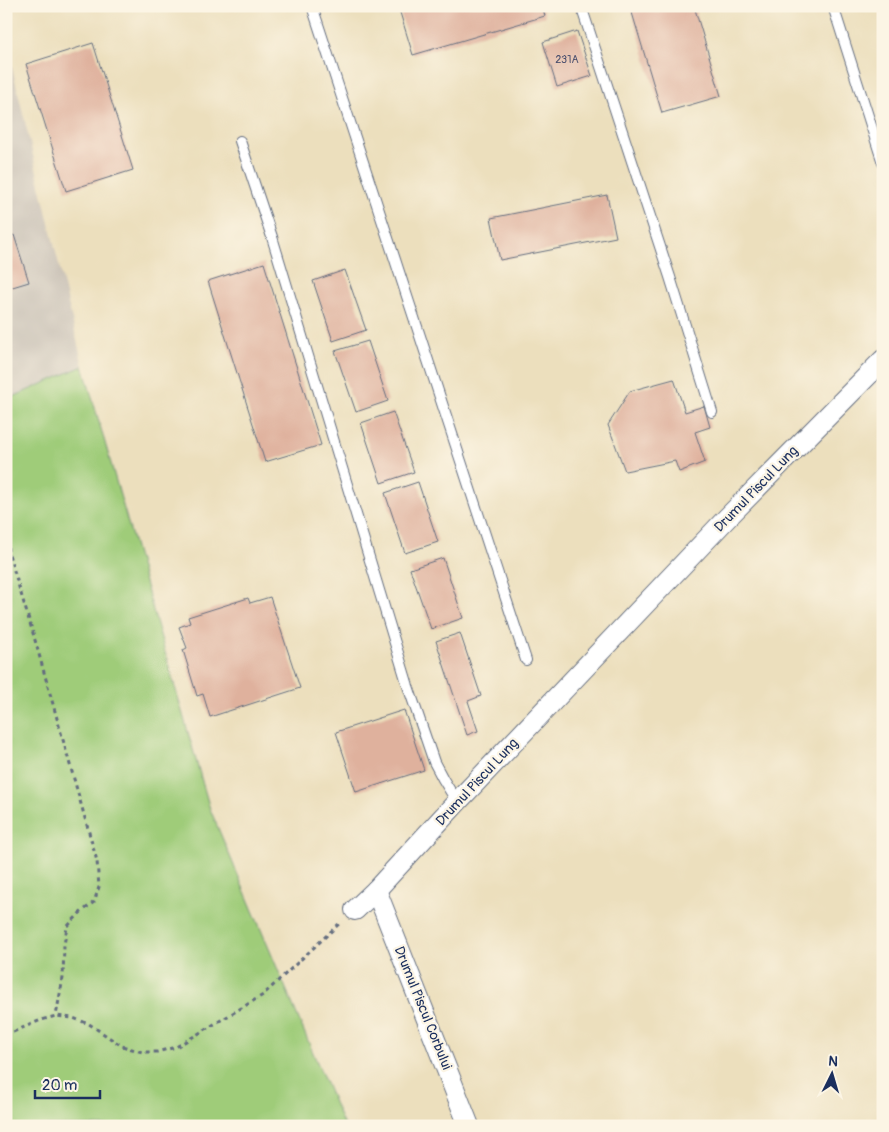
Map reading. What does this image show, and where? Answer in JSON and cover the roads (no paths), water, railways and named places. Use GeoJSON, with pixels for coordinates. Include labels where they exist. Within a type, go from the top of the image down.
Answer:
{"type":"FeatureCollection","features":[{"type":"Feature","properties":{"kind":"street","name":"Drumul Piscul Lung"},"geometry":{"type":"LineString","coordinates":[[355,910],[720,525],[883,360]]}},
{"type":"Feature","properties":{"kind":"street","name":"Drumul Piscul Corbului"},"geometry":{"type":"LineString","coordinates":[[376,890],[469,1126]]}},
{"type":"Feature","properties":{"kind":"lane"},"geometry":{"type":"LineString","coordinates":[[312,6],[526,660]]}},
{"type":"Feature","properties":{"kind":"lane"},"geometry":{"type":"LineString","coordinates":[[581,6],[712,412]]}},
{"type":"Feature","properties":{"kind":"lane"},"geometry":{"type":"LineString","coordinates":[[833,6],[883,164]]}},
{"type":"Feature","properties":{"kind":"lane"},"geometry":{"type":"LineString","coordinates":[[240,141],[408,686],[434,762],[457,802]]}}]}
